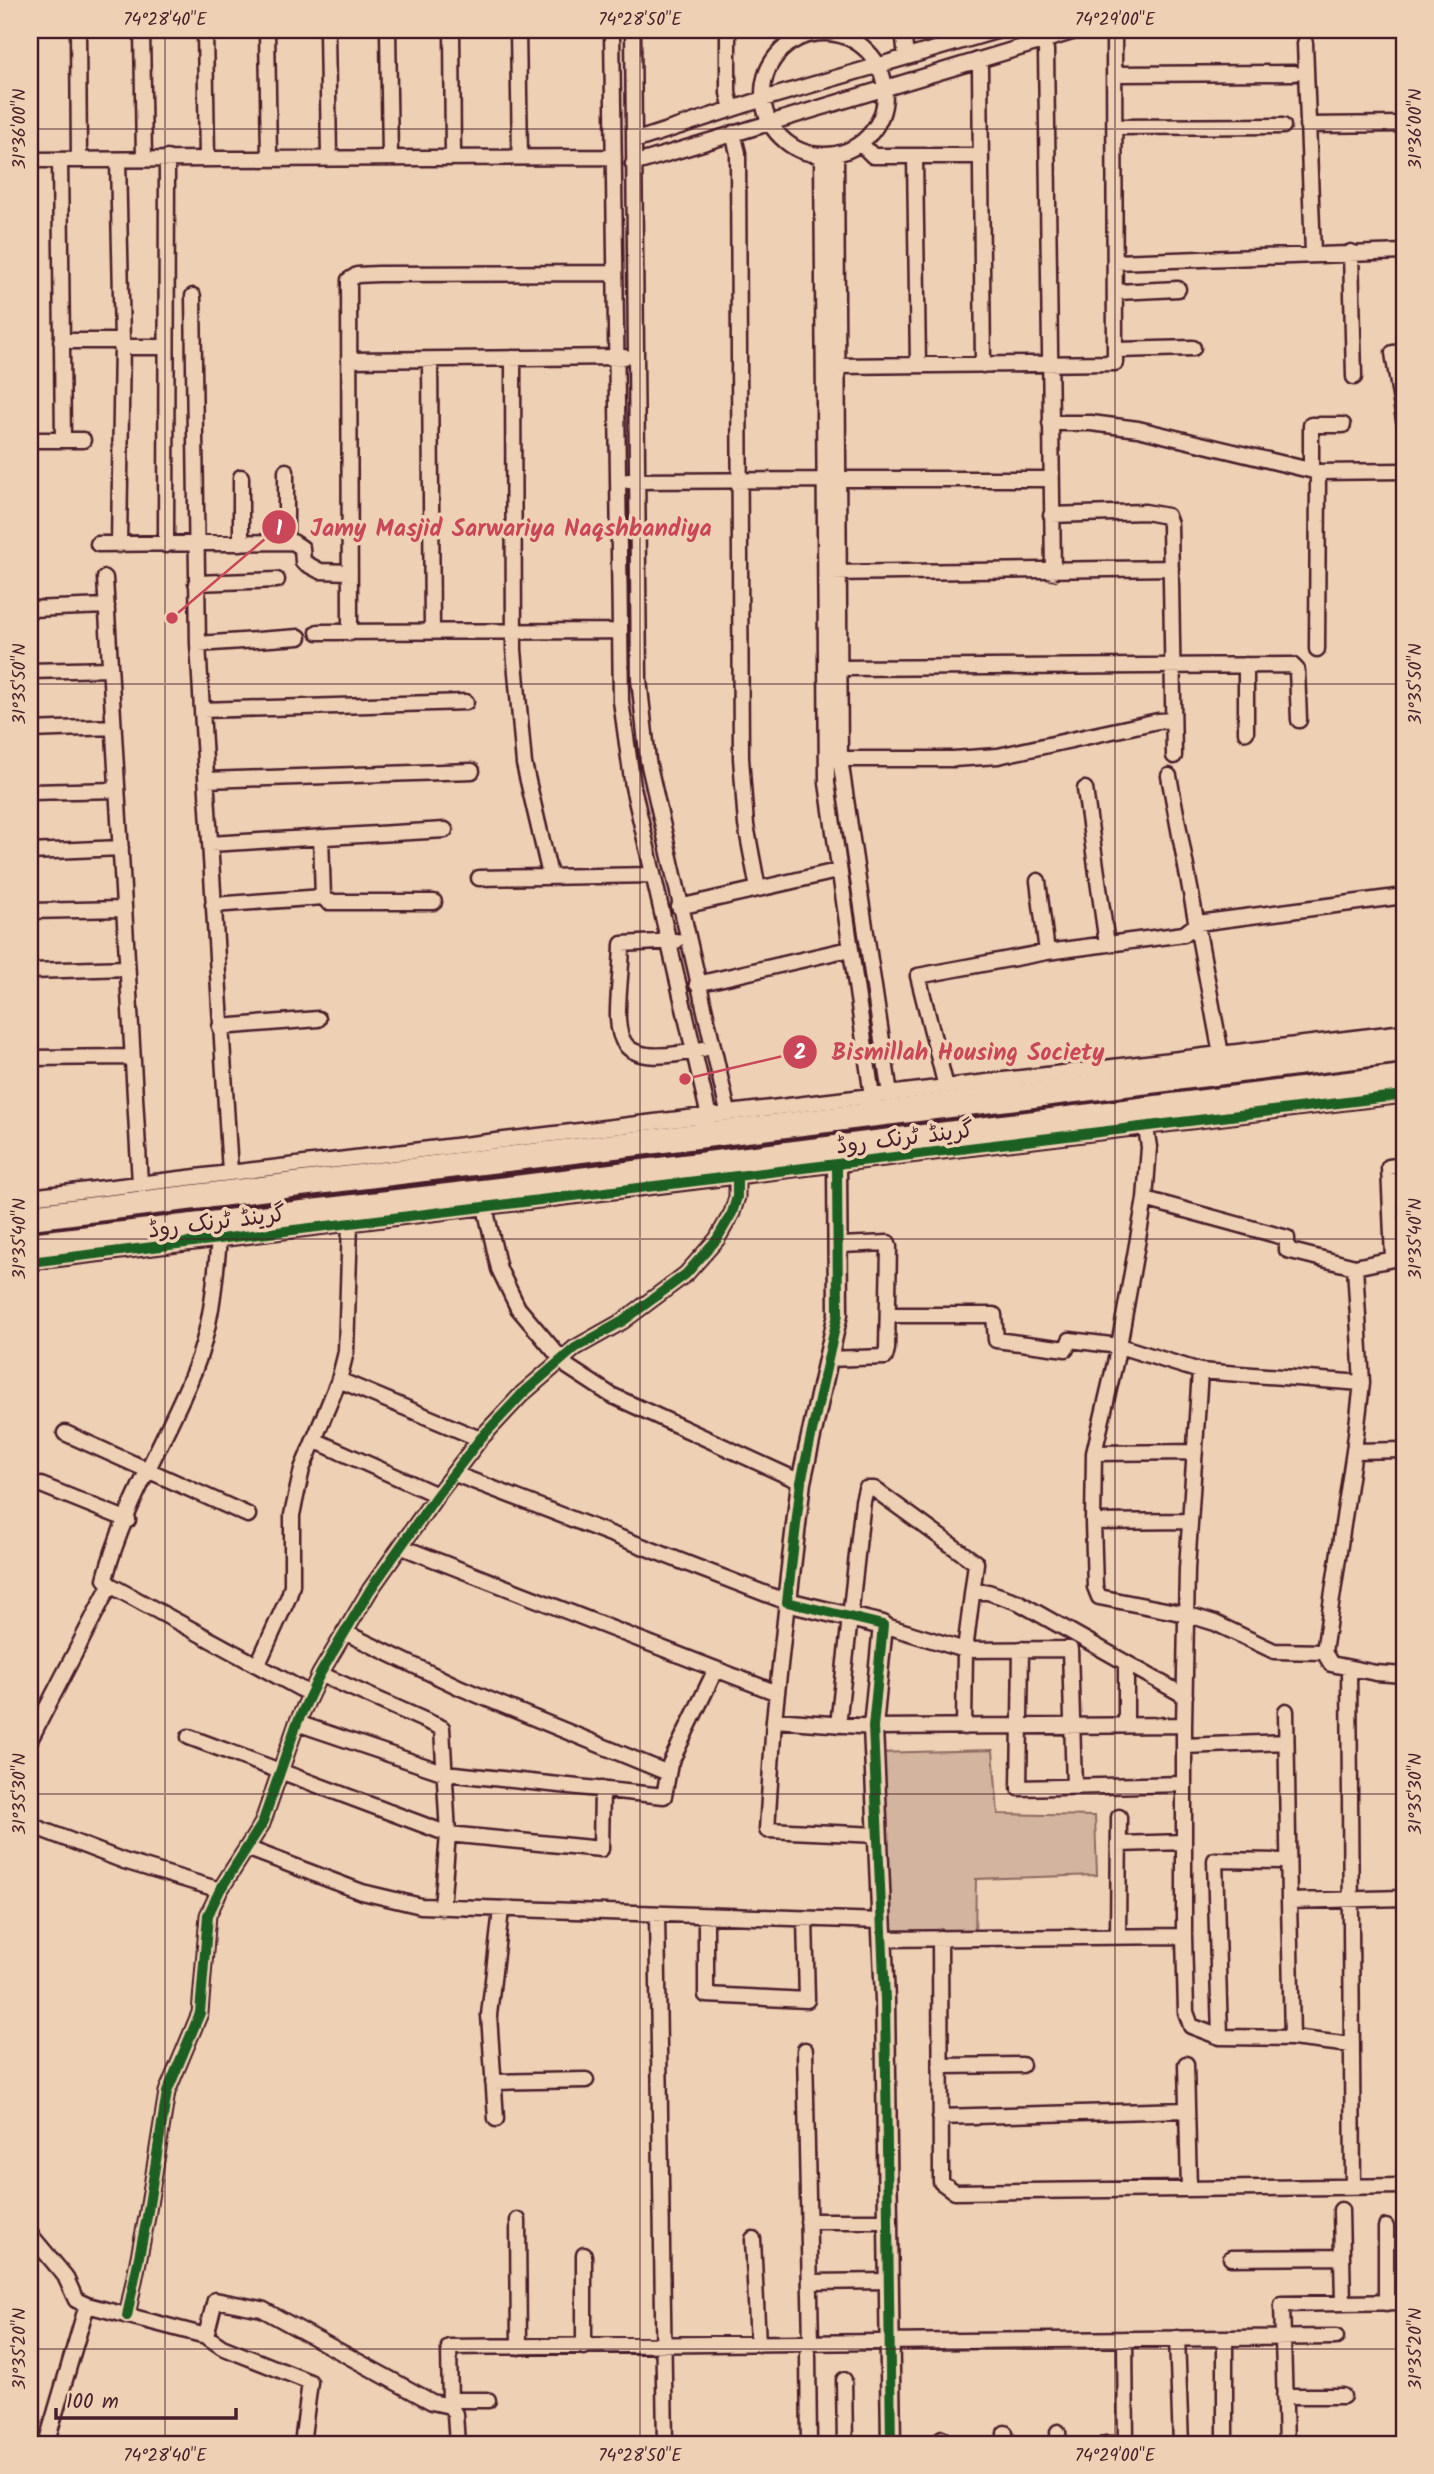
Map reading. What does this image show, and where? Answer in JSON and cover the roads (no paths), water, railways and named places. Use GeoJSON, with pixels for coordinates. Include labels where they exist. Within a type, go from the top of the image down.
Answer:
{"type":"FeatureCollection","features":[{"type":"Feature","properties":{"kind":"highway","name":"گرینڈ ٹرنک روڈ"},"geometry":{"type":"LineString","coordinates":[[30,1217],[358,1167],[488,1163],[530,1147],[711,1124],[1404,1050]]}},
{"type":"Feature","properties":{"kind":"highway","name":"گرینڈ ٹرنک روڈ"},"geometry":{"type":"LineString","coordinates":[[30,1244],[488,1199],[1404,1077]]}},
{"type":"Feature","properties":{"kind":"highway"},"geometry":{"type":"LineString","coordinates":[[488,1163],[488,1199]]}},
{"type":"Feature","properties":{"kind":"street"},"geometry":{"type":"LineString","coordinates":[[78,30],[79,160]]}},
{"type":"Feature","properties":{"kind":"street"},"geometry":{"type":"LineString","coordinates":[[142,30],[144,159]]}},
{"type":"Feature","properties":{"kind":"street"},"geometry":{"type":"LineString","coordinates":[[205,30],[207,158]]}},
{"type":"Feature","properties":{"kind":"street"},"geometry":{"type":"LineString","coordinates":[[267,30],[269,157]]}},
{"type":"Feature","properties":{"kind":"street"},"geometry":{"type":"LineString","coordinates":[[327,30],[329,157]]}},
{"type":"Feature","properties":{"kind":"street"},"geometry":{"type":"LineString","coordinates":[[388,30],[390,157]]}},
{"type":"Feature","properties":{"kind":"street"},"geometry":{"type":"LineString","coordinates":[[452,30],[453,157]]}},
{"type":"Feature","properties":{"kind":"street"},"geometry":{"type":"LineString","coordinates":[[518,30],[520,156]]}},
{"type":"Feature","properties":{"kind":"street"},"geometry":{"type":"LineString","coordinates":[[612,30],[618,631],[629,765],[711,1124],[728,1112],[874,1105],[890,1094],[1404,1031]]}},
{"type":"Feature","properties":{"kind":"street"},"geometry":{"type":"LineString","coordinates":[[633,30],[633,356],[637,612],[643,722],[648,761],[679,907],[728,1112]]}},
{"type":"Feature","properties":{"kind":"street"},"geometry":{"type":"LineString","coordinates":[[728,30],[728,93],[732,109]]}},
{"type":"Feature","properties":{"kind":"street"},"geometry":{"type":"LineString","coordinates":[[903,30],[906,57]]}},
{"type":"Feature","properties":{"kind":"street"},"geometry":{"type":"LineString","coordinates":[[634,141],[762,99],[906,57],[969,34],[1000,30]]}},
{"type":"Feature","properties":{"kind":"street"},"geometry":{"type":"LineString","coordinates":[[633,164],[1079,30]]}},
{"type":"Feature","properties":{"kind":"street"},"geometry":{"type":"LineString","coordinates":[[836,366],[1110,365],[1117,359],[1114,30]]}},
{"type":"Feature","properties":{"kind":"street"},"geometry":{"type":"LineString","coordinates":[[819,33],[849,38],[866,49],[878,65],[886,88],[880,119],[861,144],[829,155],[795,148],[780,137],[769,122],[762,99],[764,80],[771,63],[798,34],[819,33]]}},
{"type":"Feature","properties":{"kind":"street"},"geometry":{"type":"LineString","coordinates":[[1043,40],[1046,50],[1053,572]]}},
{"type":"Feature","properties":{"kind":"street"},"geometry":{"type":"LineString","coordinates":[[1304,43],[1313,253]]}},
{"type":"Feature","properties":{"kind":"street"},"geometry":{"type":"LineString","coordinates":[[977,60],[980,68],[983,365]]}},
{"type":"Feature","properties":{"kind":"street"},"geometry":{"type":"LineString","coordinates":[[1115,74],[1294,73]]}},
{"type":"Feature","properties":{"kind":"street"},"geometry":{"type":"LineString","coordinates":[[1307,125],[1404,124]]}},
{"type":"Feature","properties":{"kind":"street"},"geometry":{"type":"LineString","coordinates":[[1115,127],[1283,126]]}},
{"type":"Feature","properties":{"kind":"street"},"geometry":{"type":"LineString","coordinates":[[733,133],[738,153],[742,789],[758,889]]}},
{"type":"Feature","properties":{"kind":"street"},"geometry":{"type":"LineString","coordinates":[[861,144],[873,156],[981,156]]}},
{"type":"Feature","properties":{"kind":"street"},"geometry":{"type":"LineString","coordinates":[[829,155],[833,759],[838,871],[874,1105]]}},
{"type":"Feature","properties":{"kind":"street"},"geometry":{"type":"LineString","coordinates":[[30,160],[614,157]]}},
{"type":"Feature","properties":{"kind":"street"},"geometry":{"type":"LineString","coordinates":[[915,157],[918,365]]}},
{"type":"Feature","properties":{"kind":"street"},"geometry":{"type":"LineString","coordinates":[[166,545],[167,158]]}},
{"type":"Feature","properties":{"kind":"street"},"geometry":{"type":"LineString","coordinates":[[118,160],[121,344],[119,545]]}},
{"type":"Feature","properties":{"kind":"street"},"geometry":{"type":"LineString","coordinates":[[60,161],[63,440]]}},
{"type":"Feature","properties":{"kind":"street"},"geometry":{"type":"LineString","coordinates":[[1115,262],[1404,251]]}},
{"type":"Feature","properties":{"kind":"street"},"geometry":{"type":"LineString","coordinates":[[1351,252],[1354,377]]}},
{"type":"Feature","properties":{"kind":"street"},"geometry":{"type":"LineString","coordinates":[[350,633],[347,284],[351,276],[614,273]]}},
{"type":"Feature","properties":{"kind":"street"},"geometry":{"type":"LineString","coordinates":[[1116,292],[1178,289]]}},
{"type":"Feature","properties":{"kind":"street"},"geometry":{"type":"LineString","coordinates":[[193,296],[194,545],[198,644],[230,1172]]}},
{"type":"Feature","properties":{"kind":"street"},"geometry":{"type":"LineString","coordinates":[[830,297],[836,366],[830,424]]}},
{"type":"Feature","properties":{"kind":"street"},"geometry":{"type":"LineString","coordinates":[[61,341],[166,347]]}},
{"type":"Feature","properties":{"kind":"street"},"geometry":{"type":"LineString","coordinates":[[1117,350],[1193,348]]}},
{"type":"Feature","properties":{"kind":"street"},"geometry":{"type":"LineString","coordinates":[[1404,352],[1393,353],[1404,420]]}},
{"type":"Feature","properties":{"kind":"street"},"geometry":{"type":"LineString","coordinates":[[349,360],[633,356]]}},
{"type":"Feature","properties":{"kind":"street"},"geometry":{"type":"LineString","coordinates":[[513,358],[516,632],[524,764],[550,875]]}},
{"type":"Feature","properties":{"kind":"street"},"geometry":{"type":"LineString","coordinates":[[430,360],[432,632]]}},
{"type":"Feature","properties":{"kind":"street"},"geometry":{"type":"LineString","coordinates":[[1050,423],[1090,423],[1138,429],[1314,471],[1404,471]]}},
{"type":"Feature","properties":{"kind":"street"},"geometry":{"type":"LineString","coordinates":[[1317,649],[1311,425],[1343,425]]}},
{"type":"Feature","properties":{"kind":"street"},"geometry":{"type":"LineString","coordinates":[[30,440],[83,440]]}},
{"type":"Feature","properties":{"kind":"street"},"geometry":{"type":"LineString","coordinates":[[286,471],[286,542]]}},
{"type":"Feature","properties":{"kind":"street"},"geometry":{"type":"LineString","coordinates":[[241,477],[241,543]]}},
{"type":"Feature","properties":{"kind":"street"},"geometry":{"type":"LineString","coordinates":[[616,481],[1050,478]]}},
{"type":"Feature","properties":{"kind":"street"},"geometry":{"type":"LineString","coordinates":[[1051,514],[1145,512],[1167,516],[1170,524],[1174,756]]}},
{"type":"Feature","properties":{"kind":"street"},"geometry":{"type":"LineString","coordinates":[[98,544],[286,542],[299,544],[303,562],[313,569],[348,572]]}},
{"type":"Feature","properties":{"kind":"street"},"geometry":{"type":"LineString","coordinates":[[832,573],[1053,572],[1171,568]]}},
{"type":"Feature","properties":{"kind":"street"},"geometry":{"type":"LineString","coordinates":[[832,573],[839,668],[833,759],[890,1094]]}},
{"type":"Feature","properties":{"kind":"street"},"geometry":{"type":"LineString","coordinates":[[105,578],[139,1184]]}},
{"type":"Feature","properties":{"kind":"street"},"geometry":{"type":"LineString","coordinates":[[196,583],[277,580]]}},
{"type":"Feature","properties":{"kind":"street"},"geometry":{"type":"LineString","coordinates":[[30,609],[107,606]]}},
{"type":"Feature","properties":{"kind":"street"},"geometry":{"type":"LineString","coordinates":[[318,632],[618,631]]}},
{"type":"Feature","properties":{"kind":"street"},"geometry":{"type":"LineString","coordinates":[[198,644],[299,637]]}},
{"type":"Feature","properties":{"kind":"street"},"geometry":{"type":"LineString","coordinates":[[1246,665],[1246,732]]}},
{"type":"Feature","properties":{"kind":"street"},"geometry":{"type":"LineString","coordinates":[[839,668],[1296,666],[1299,720]]}},
{"type":"Feature","properties":{"kind":"street"},"geometry":{"type":"LineString","coordinates":[[30,671],[110,669]]}},
{"type":"Feature","properties":{"kind":"street"},"geometry":{"type":"LineString","coordinates":[[202,710],[466,702]]}},
{"type":"Feature","properties":{"kind":"street"},"geometry":{"type":"LineString","coordinates":[[833,759],[953,759],[998,756],[1158,720],[1173,720]]}},
{"type":"Feature","properties":{"kind":"street"},"geometry":{"type":"LineString","coordinates":[[30,730],[114,727]]}},
{"type":"Feature","properties":{"kind":"street"},"geometry":{"type":"LineString","coordinates":[[206,780],[472,771]]}},
{"type":"Feature","properties":{"kind":"street"},"geometry":{"type":"LineString","coordinates":[[1169,776],[1220,1054]]}},
{"type":"Feature","properties":{"kind":"street"},"geometry":{"type":"LineString","coordinates":[[1085,789],[1107,944]]}},
{"type":"Feature","properties":{"kind":"street"},"geometry":{"type":"LineString","coordinates":[[30,792],[117,790]]}},
{"type":"Feature","properties":{"kind":"street"},"geometry":{"type":"LineString","coordinates":[[210,844],[445,830]]}},
{"type":"Feature","properties":{"kind":"street"},"geometry":{"type":"LineString","coordinates":[[321,838],[323,897],[328,902],[434,902]]}},
{"type":"Feature","properties":{"kind":"street"},"geometry":{"type":"LineString","coordinates":[[30,852],[121,848]]}},
{"type":"Feature","properties":{"kind":"street"},"geometry":{"type":"LineString","coordinates":[[679,907],[838,871]]}},
{"type":"Feature","properties":{"kind":"street"},"geometry":{"type":"LineString","coordinates":[[479,878],[653,875]]}},
{"type":"Feature","properties":{"kind":"street"},"geometry":{"type":"LineString","coordinates":[[1038,881],[1047,952]]}},
{"type":"Feature","properties":{"kind":"street"},"geometry":{"type":"LineString","coordinates":[[946,1087],[918,976],[1047,952],[1184,934],[1198,923],[1404,896]]}},
{"type":"Feature","properties":{"kind":"street"},"geometry":{"type":"LineString","coordinates":[[213,905],[323,897]]}},
{"type":"Feature","properties":{"kind":"street"},"geometry":{"type":"LineString","coordinates":[[30,911],[124,909]]}},
{"type":"Feature","properties":{"kind":"street"},"geometry":{"type":"LineString","coordinates":[[687,939],[668,943],[622,944],[620,1032],[626,1048],[646,1057],[711,1047]]}},
{"type":"Feature","properties":{"kind":"street"},"geometry":{"type":"LineString","coordinates":[[697,984],[849,949]]}},
{"type":"Feature","properties":{"kind":"street"},"geometry":{"type":"LineString","coordinates":[[30,971],[127,968]]}},
{"type":"Feature","properties":{"kind":"street"},"geometry":{"type":"LineString","coordinates":[[220,1027],[318,1019]]}},
{"type":"Feature","properties":{"kind":"street"},"geometry":{"type":"LineString","coordinates":[[30,1058],[132,1057]]}},
{"type":"Feature","properties":{"kind":"street"},"geometry":{"type":"LineString","coordinates":[[30,1262],[350,1223],[488,1199],[737,1177],[1404,1095]]}},
{"type":"Feature","properties":{"kind":"street"},"geometry":{"type":"LineString","coordinates":[[1146,1128],[1149,1147],[1145,1199],[1119,1346],[1094,1453],[1095,1587],[1099,1597],[1186,1614],[1214,1623],[1274,1651],[1324,1652]]}},
{"type":"Feature","properties":{"kind":"street"},"geometry":{"type":"LineString","coordinates":[[30,1197],[230,1172],[358,1167],[530,1147]]}},
{"type":"Feature","properties":{"kind":"street"},"geometry":{"type":"LineString","coordinates":[[837,1165],[840,1245],[838,1314],[801,1482],[774,1720],[767,1830],[878,1835]]}},
{"type":"Feature","properties":{"kind":"street"},"geometry":{"type":"LineString","coordinates":[[1145,1199],[1287,1238],[1287,1250],[1355,1267],[1393,1259],[1388,1167],[1404,1165]]}},
{"type":"Feature","properties":{"kind":"street"},"geometry":{"type":"LineString","coordinates":[[127,2316],[147,2217],[167,2092],[200,2013],[208,1915],[220,1890],[249,1849],[262,1824],[297,1724],[320,1674],[344,1632],[437,1495],[480,1439],[522,1394],[560,1360],[657,1298],[686,1274],[716,1239],[732,1213],[737,1197],[737,1177]]}},
{"type":"Feature","properties":{"kind":"street"},"geometry":{"type":"LineString","coordinates":[[488,1199],[504,1279],[518,1308],[560,1360],[611,1395],[801,1482]]}},
{"type":"Feature","properties":{"kind":"street"},"geometry":{"type":"LineString","coordinates":[[258,1664],[292,1585],[292,1516],[302,1469],[339,1380],[346,1352],[350,1223]]}},
{"type":"Feature","properties":{"kind":"street"},"geometry":{"type":"LineString","coordinates":[[219,1239],[214,1294],[195,1369],[148,1469],[105,1579],[110,1585],[310,1693]]}},
{"type":"Feature","properties":{"kind":"street"},"geometry":{"type":"LineString","coordinates":[[827,1359],[885,1357],[888,1243],[840,1245]]}},
{"type":"Feature","properties":{"kind":"street"},"geometry":{"type":"LineString","coordinates":[[1355,1267],[1362,1382],[1324,1652],[1331,1664],[1404,1675]]}},
{"type":"Feature","properties":{"kind":"street"},"geometry":{"type":"LineString","coordinates":[[888,1315],[994,1315],[996,1340],[1066,1349],[1070,1340],[1119,1346],[1200,1371],[1362,1382]]}},
{"type":"Feature","properties":{"kind":"street"},"geometry":{"type":"LineString","coordinates":[[1200,1371],[1186,1614],[1186,2012],[1191,2026],[1220,2037],[1292,2038],[1352,2045]]}},
{"type":"Feature","properties":{"kind":"street"},"geometry":{"type":"LineString","coordinates":[[339,1380],[480,1439]]}},
{"type":"Feature","properties":{"kind":"street"},"geometry":{"type":"LineString","coordinates":[[65,1433],[248,1515]]}},
{"type":"Feature","properties":{"kind":"street"},"geometry":{"type":"LineString","coordinates":[[314,1440],[437,1495]]}},
{"type":"Feature","properties":{"kind":"street"},"geometry":{"type":"LineString","coordinates":[[1354,1451],[1404,1450]]}},
{"type":"Feature","properties":{"kind":"street"},"geometry":{"type":"LineString","coordinates":[[1094,1453],[1195,1452]]}},
{"type":"Feature","properties":{"kind":"street"},"geometry":{"type":"LineString","coordinates":[[455,1474],[787,1602],[883,1625],[965,1650],[1070,1649],[1074,1787]]}},
{"type":"Feature","properties":{"kind":"street"},"geometry":{"type":"LineString","coordinates":[[41,1485],[128,1520]]}},
{"type":"Feature","properties":{"kind":"street"},"geometry":{"type":"LineString","coordinates":[[838,1725],[866,1489],[874,1489],[976,1563],[965,1650],[964,1727]]}},
{"type":"Feature","properties":{"kind":"street"},"geometry":{"type":"LineString","coordinates":[[1093,1522],[1190,1521]]}},
{"type":"Feature","properties":{"kind":"street"},"geometry":{"type":"LineString","coordinates":[[402,1547],[777,1693]]}},
{"type":"Feature","properties":{"kind":"street"},"geometry":{"type":"LineString","coordinates":[[30,1740],[110,1585]]}},
{"type":"Feature","properties":{"kind":"street"},"geometry":{"type":"LineString","coordinates":[[972,1592],[988,1592],[1018,1602],[1185,1696]]}},
{"type":"Feature","properties":{"kind":"street"},"geometry":{"type":"LineString","coordinates":[[883,1625],[873,1727],[882,1930],[891,2444]]}},
{"type":"Feature","properties":{"kind":"street"},"geometry":{"type":"LineString","coordinates":[[344,1632],[461,1688],[668,1773]]}},
{"type":"Feature","properties":{"kind":"street"},"geometry":{"type":"LineString","coordinates":[[1021,1649],[1019,1788],[1184,1784]]}},
{"type":"Feature","properties":{"kind":"street"},"geometry":{"type":"LineString","coordinates":[[1126,1664],[1126,1726]]}},
{"type":"Feature","properties":{"kind":"street"},"geometry":{"type":"LineString","coordinates":[[1349,1668],[1353,2187]]}},
{"type":"Feature","properties":{"kind":"street"},"geometry":{"type":"LineString","coordinates":[[297,1724],[444,1773],[664,1796],[670,1764],[716,1669]]}},
{"type":"Feature","properties":{"kind":"street"},"geometry":{"type":"LineString","coordinates":[[320,1674],[442,1728],[448,1834],[442,1908]]}},
{"type":"Feature","properties":{"kind":"street"},"geometry":{"type":"LineString","coordinates":[[1286,1711],[1292,2038]]}},
{"type":"Feature","properties":{"kind":"street"},"geometry":{"type":"LineString","coordinates":[[774,1720],[873,1727],[1184,1725]]}},
{"type":"Feature","properties":{"kind":"street"},"geometry":{"type":"LineString","coordinates":[[189,1737],[448,1834],[601,1849],[602,1789]]}},
{"type":"Feature","properties":{"kind":"street"},"geometry":{"type":"LineString","coordinates":[[1184,1746],[1286,1742]]}},
{"type":"Feature","properties":{"kind":"street"},"geometry":{"type":"LineString","coordinates":[[1118,1937],[1119,1817]]}},
{"type":"Feature","properties":{"kind":"street"},"geometry":{"type":"LineString","coordinates":[[30,1825],[124,1861],[220,1890]]}},
{"type":"Feature","properties":{"kind":"street"},"geometry":{"type":"LineString","coordinates":[[1119,1844],[1184,1842]]}},
{"type":"Feature","properties":{"kind":"street"},"geometry":{"type":"LineString","coordinates":[[249,1849],[362,1892],[421,1906],[442,1908],[805,1919],[940,1938],[1184,1936]]}},
{"type":"Feature","properties":{"kind":"street"},"geometry":{"type":"LineString","coordinates":[[1220,2037],[1214,1860],[1288,1861]]}},
{"type":"Feature","properties":{"kind":"street"},"geometry":{"type":"LineString","coordinates":[[1289,1900],[1404,1898]]}},
{"type":"Feature","properties":{"kind":"street"},"geometry":{"type":"LineString","coordinates":[[495,2119],[489,2015],[501,1910]]}},
{"type":"Feature","properties":{"kind":"street"},"geometry":{"type":"LineString","coordinates":[[657,1915],[665,2444]]}},
{"type":"Feature","properties":{"kind":"street"},"geometry":{"type":"LineString","coordinates":[[706,1917],[706,1995],[807,2000],[805,1919]]}},
{"type":"Feature","properties":{"kind":"street"},"geometry":{"type":"LineString","coordinates":[[940,1938],[942,2182],[955,2192],[1404,2186]]}},
{"type":"Feature","properties":{"kind":"street"},"geometry":{"type":"LineString","coordinates":[[805,2050],[810,2282],[809,2444]]}},
{"type":"Feature","properties":{"kind":"street"},"geometry":{"type":"LineString","coordinates":[[1186,2064],[1189,2189]]}},
{"type":"Feature","properties":{"kind":"street"},"geometry":{"type":"LineString","coordinates":[[940,2066],[1022,2065]]}},
{"type":"Feature","properties":{"kind":"street"},"geometry":{"type":"LineString","coordinates":[[493,2082],[586,2080]]}},
{"type":"Feature","properties":{"kind":"street"},"geometry":{"type":"LineString","coordinates":[[940,2117],[1187,2110]]}},
{"type":"Feature","properties":{"kind":"street"},"geometry":{"type":"LineString","coordinates":[[1341,2210],[1343,2303]]}},
{"type":"Feature","properties":{"kind":"street"},"geometry":{"type":"LineString","coordinates":[[518,2220],[519,2347]]}},
{"type":"Feature","properties":{"kind":"street"},"geometry":{"type":"LineString","coordinates":[[808,2221],[888,2221]]}},
{"type":"Feature","properties":{"kind":"street"},"geometry":{"type":"LineString","coordinates":[[1386,2227],[1386,2302]]}},
{"type":"Feature","properties":{"kind":"street"},"geometry":{"type":"LineString","coordinates":[[30,2234],[65,2276],[76,2300],[206,2336],[222,2347],[310,2382],[302,2444]]}},
{"type":"Feature","properties":{"kind":"street"},"geometry":{"type":"LineString","coordinates":[[754,2239],[758,2344]]}},
{"type":"Feature","properties":{"kind":"street"},"geometry":{"type":"LineString","coordinates":[[584,2255],[584,2347]]}},
{"type":"Feature","properties":{"kind":"street"},"geometry":{"type":"LineString","coordinates":[[1231,2258],[1342,2257]]}},
{"type":"Feature","properties":{"kind":"street"},"geometry":{"type":"LineString","coordinates":[[810,2282],[889,2281]]}},
{"type":"Feature","properties":{"kind":"street"},"geometry":{"type":"LineString","coordinates":[[206,2336],[215,2300],[262,2309],[432,2402],[488,2400]]}},
{"type":"Feature","properties":{"kind":"street"},"geometry":{"type":"LineString","coordinates":[[1286,2444],[1282,2304],[1404,2302]]}},
{"type":"Feature","properties":{"kind":"street"},"geometry":{"type":"LineString","coordinates":[[46,2444],[88,2305]]}},
{"type":"Feature","properties":{"kind":"street"},"geometry":{"type":"LineString","coordinates":[[457,2444],[456,2414],[450,2403],[449,2347],[758,2344],[810,2350],[890,2344],[1336,2337]]}},
{"type":"Feature","properties":{"kind":"street"},"geometry":{"type":"LineString","coordinates":[[1225,2338],[1225,2444]]}},
{"type":"Feature","properties":{"kind":"street"},"geometry":{"type":"LineString","coordinates":[[1105,2444],[1126,2444],[1125,2339]]}},
{"type":"Feature","properties":{"kind":"street"},"geometry":{"type":"LineString","coordinates":[[1177,2339],[1181,2444]]}},
{"type":"Feature","properties":{"kind":"street"},"geometry":{"type":"LineString","coordinates":[[844,2380],[845,2444]]}},
{"type":"Feature","properties":{"kind":"street"},"geometry":{"type":"LineString","coordinates":[[1284,2396],[1343,2396]]}},
{"type":"Feature","properties":{"kind":"place","name":"Jamy Masjid Sarwariya Naqshbandiya"},"geometry":{"type":"Point","coordinates":[172,618]}},
{"type":"Feature","properties":{"kind":"place","name":"Bismillah Housing Society"},"geometry":{"type":"Point","coordinates":[685,1079]}}]}
